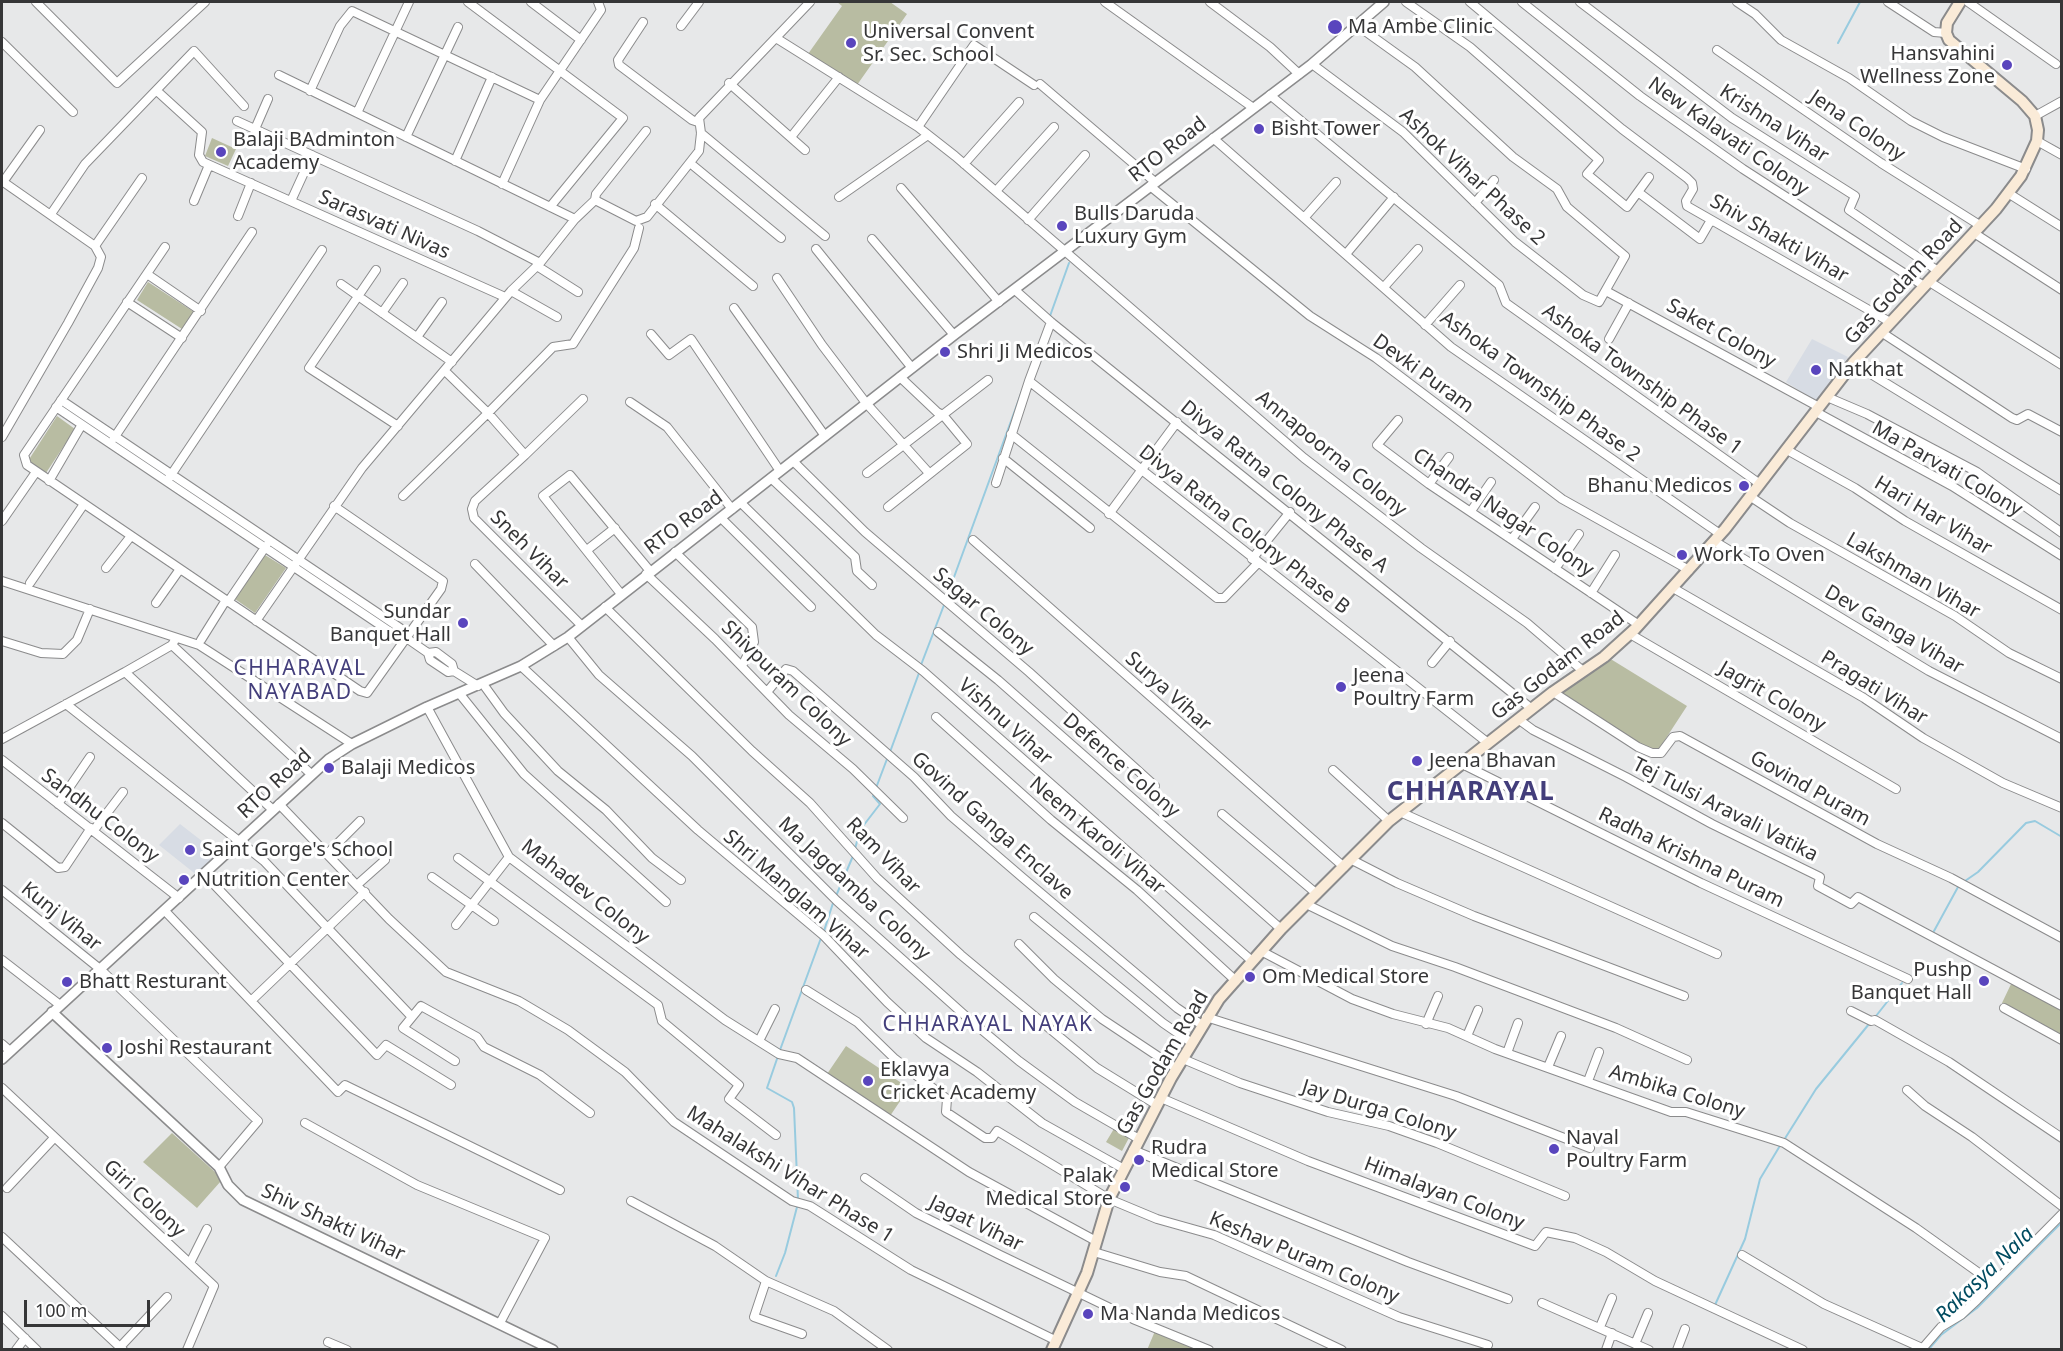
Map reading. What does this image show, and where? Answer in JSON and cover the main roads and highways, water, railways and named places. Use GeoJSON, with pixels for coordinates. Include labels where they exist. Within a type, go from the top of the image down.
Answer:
{"type":"FeatureCollection","features":[{"type":"Feature","properties":{"kind":"main road","name":"Gas Godam Road"},"geometry":{"type":"LineString","coordinates":[[1055,1345],[1095,1246],[1109,1198],[1124,1168],[1204,1021],[1252,961],[1389,821],[1639,625],[1751,497],[1853,363],[1977,229],[2026,169],[2037,141],[2038,130],[2035,116],[2022,101],[1949,40],[1946,33],[1947,23],[1960,2]]}},
{"type":"Feature","properties":{"kind":"waterway"},"geometry":{"type":"LineString","coordinates":[[1838,43],[1860,2]]}},
{"type":"Feature","properties":{"kind":"waterway"},"geometry":{"type":"LineString","coordinates":[[1050,316],[1069,263]]}},
{"type":"Feature","properties":{"kind":"waterway"},"geometry":{"type":"LineString","coordinates":[[946,599],[1022,391]]}},
{"type":"Feature","properties":{"kind":"waterway"},"geometry":{"type":"LineString","coordinates":[[921,665],[944,605]]}},
{"type":"Feature","properties":{"kind":"waterway"},"geometry":{"type":"LineString","coordinates":[[890,752],[919,673]]}},
{"type":"Feature","properties":{"kind":"waterway"},"geometry":{"type":"LineString","coordinates":[[876,788],[887,759]]}},
{"type":"Feature","properties":{"kind":"waterway"},"geometry":{"type":"LineString","coordinates":[[855,849],[860,830],[880,804],[873,796]]}},
{"type":"Feature","properties":{"kind":"waterway"},"geometry":{"type":"LineString","coordinates":[[1965,881],[1978,872],[2026,823],[2035,821],[2062,837]]}},
{"type":"Feature","properties":{"kind":"waterway"},"geometry":{"type":"LineString","coordinates":[[836,896],[853,856]]}},
{"type":"Feature","properties":{"kind":"waterway"},"geometry":{"type":"LineString","coordinates":[[1934,931],[1958,887]]}},
{"type":"Feature","properties":{"kind":"waterway"},"geometry":{"type":"LineString","coordinates":[[824,931],[833,903]]}},
{"type":"Feature","properties":{"kind":"waterway"},"geometry":{"type":"LineString","coordinates":[[780,1050],[821,938]]}},
{"type":"Feature","properties":{"kind":"waterway"},"geometry":{"type":"LineString","coordinates":[[1876,1016],[1902,983]]}},
{"type":"Feature","properties":{"kind":"waterway"},"geometry":{"type":"LineString","coordinates":[[1784,1140],[1816,1089],[1869,1024]]}},
{"type":"Feature","properties":{"kind":"waterway"},"geometry":{"type":"LineString","coordinates":[[778,1056],[767,1088],[792,1102],[794,1108],[798,1200]]}},
{"type":"Feature","properties":{"kind":"waterway"},"geometry":{"type":"LineString","coordinates":[[1715,1305],[1745,1239],[1760,1179],[1781,1144]]}},
{"type":"Feature","properties":{"kind":"waterway"},"geometry":{"type":"LineString","coordinates":[[776,1276],[785,1253],[797,1207]]}},
{"type":"Feature","properties":{"kind":"waterway","name":"Rakasya Nala"},"geometry":{"type":"LineString","coordinates":[[1928,1350],[1941,1335],[1977,1308],[2062,1222]]}},
{"type":"Feature","properties":{"kind":"place","name":"Ma Ambe Clinic"},"geometry":{"type":"Point","coordinates":[1335,27]}},
{"type":"Feature","properties":{"kind":"place","name":"Universal Convent Sr. Sec. School"},"geometry":{"type":"Point","coordinates":[851,43]}},
{"type":"Feature","properties":{"kind":"place","name":"Hansvahini Wellness Zone"},"geometry":{"type":"Point","coordinates":[2007,65]}},
{"type":"Feature","properties":{"kind":"place","name":"Bisht Tower"},"geometry":{"type":"Point","coordinates":[1259,129]}},
{"type":"Feature","properties":{"kind":"place","name":"Balaji BAdminton Academy"},"geometry":{"type":"Point","coordinates":[221,152]}},
{"type":"Feature","properties":{"kind":"place","name":"Bulls Daruda Luxury Gym"},"geometry":{"type":"Point","coordinates":[1062,226]}},
{"type":"Feature","properties":{"kind":"place","name":"Shri Ji Medicos"},"geometry":{"type":"Point","coordinates":[945,352]}},
{"type":"Feature","properties":{"kind":"place","name":"Natkhat"},"geometry":{"type":"Point","coordinates":[1816,370]}},
{"type":"Feature","properties":{"kind":"place","name":"Bhanu Medicos"},"geometry":{"type":"Point","coordinates":[1744,486]}},
{"type":"Feature","properties":{"kind":"place","name":"Work To Oven"},"geometry":{"type":"Point","coordinates":[1682,555]}},
{"type":"Feature","properties":{"kind":"place","name":"Sundar Banquet Hall"},"geometry":{"type":"Point","coordinates":[463,623]}},
{"type":"Feature","properties":{"kind":"place","name":"Jeena Poultry Farm"},"geometry":{"type":"Point","coordinates":[1341,687]}},
{"type":"Feature","properties":{"kind":"place","name":"Jeena Bhavan"},"geometry":{"type":"Point","coordinates":[1417,761]}},
{"type":"Feature","properties":{"kind":"place","name":"Balaji Medicos"},"geometry":{"type":"Point","coordinates":[329,768]}},
{"type":"Feature","properties":{"kind":"place","name":"Saint Gorge's School"},"geometry":{"type":"Point","coordinates":[190,850]}},
{"type":"Feature","properties":{"kind":"place","name":"Nutrition Center"},"geometry":{"type":"Point","coordinates":[184,880]}},
{"type":"Feature","properties":{"kind":"place","name":"Om Medical Store"},"geometry":{"type":"Point","coordinates":[1250,977]}},
{"type":"Feature","properties":{"kind":"place","name":"Pushp Banquet Hall"},"geometry":{"type":"Point","coordinates":[1984,981]}},
{"type":"Feature","properties":{"kind":"place","name":"Bhatt Resturant"},"geometry":{"type":"Point","coordinates":[67,982]}},
{"type":"Feature","properties":{"kind":"place","name":"Joshi Restaurant"},"geometry":{"type":"Point","coordinates":[107,1048]}},
{"type":"Feature","properties":{"kind":"place","name":"Eklavya Cricket Academy"},"geometry":{"type":"Point","coordinates":[868,1081]}},
{"type":"Feature","properties":{"kind":"place","name":"Naval Poultry Farm"},"geometry":{"type":"Point","coordinates":[1554,1149]}},
{"type":"Feature","properties":{"kind":"place","name":"Rudra Medical Store"},"geometry":{"type":"Point","coordinates":[1139,1160]}},
{"type":"Feature","properties":{"kind":"place","name":"Palak Medical Store"},"geometry":{"type":"Point","coordinates":[1125,1187]}},
{"type":"Feature","properties":{"kind":"place","name":"Ma Nanda Medicos"},"geometry":{"type":"Point","coordinates":[1088,1314]}},
{"type":"Feature","properties":{"kind":"district","name":"CHHARAVAL NAYABAD"},"geometry":{"type":"Point","coordinates":[300,681]}},
{"type":"Feature","properties":{"kind":"district","name":"CHHARAYAL"},"geometry":{"type":"Point","coordinates":[1471,793]}},
{"type":"Feature","properties":{"kind":"district","name":"CHHARAYAL NAYAK"},"geometry":{"type":"Point","coordinates":[988,1025]}}]}
